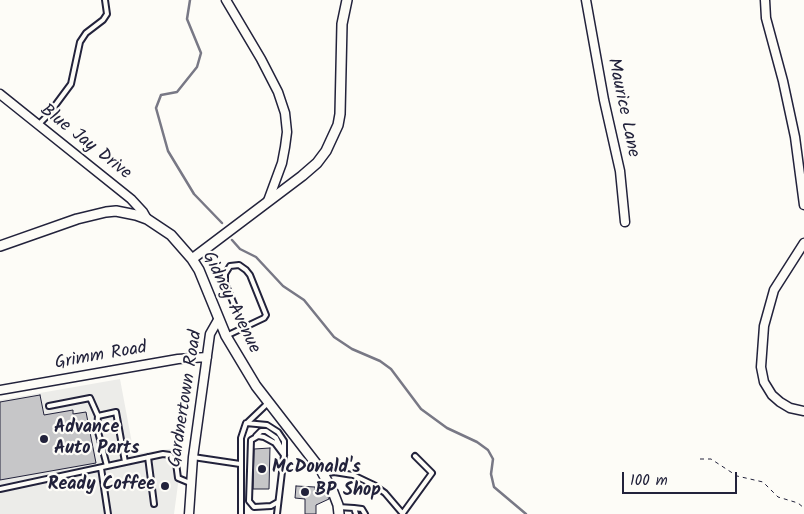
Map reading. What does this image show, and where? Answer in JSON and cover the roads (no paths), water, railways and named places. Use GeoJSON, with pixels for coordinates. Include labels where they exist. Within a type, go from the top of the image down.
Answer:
{"type":"FeatureCollection","features":[{"type":"Feature","properties":{"kind":"street"},"geometry":{"type":"LineString","coordinates":[[226,0],[278,92],[285,113],[287,132],[282,163],[268,202]]}},
{"type":"Feature","properties":{"kind":"street"},"geometry":{"type":"LineString","coordinates":[[192,259],[317,163],[326,151],[338,125],[341,95],[342,24],[347,0]]}},
{"type":"Feature","properties":{"kind":"street","name":"Maurice Lane"},"geometry":{"type":"LineString","coordinates":[[586,0],[604,100],[620,171],[625,222]]}},
{"type":"Feature","properties":{"kind":"street"},"geometry":{"type":"LineString","coordinates":[[766,0],[766,18],[783,81],[795,137],[804,205]]}},
{"type":"Feature","properties":{"kind":"street","name":"Blue Jay Drive"},"geometry":{"type":"LineString","coordinates":[[0,94],[131,199],[147,219]]}},
{"type":"Feature","properties":{"kind":"street","name":"Gidney Avenue"},"geometry":{"type":"LineString","coordinates":[[0,246],[77,218],[116,211],[147,219],[171,235],[192,259],[206,285],[218,320],[226,336],[256,386],[308,451],[333,492],[339,510]]}},
{"type":"Feature","properties":{"kind":"street"},"geometry":{"type":"LineString","coordinates":[[804,244],[779,282],[772,298],[764,326],[761,367],[764,382],[772,395],[790,408],[804,411]]}},
{"type":"Feature","properties":{"kind":"street","name":"Gardnertown Road"},"geometry":{"type":"LineString","coordinates":[[189,514],[193,457],[210,334],[218,320]]}},
{"type":"Feature","properties":{"kind":"street","name":"Grimm Road"},"geometry":{"type":"LineString","coordinates":[[0,390],[178,359],[207,358]]}},
{"type":"Feature","properties":{"kind":"lane"},"geometry":{"type":"LineString","coordinates":[[38,126],[48,116],[71,84],[80,42],[86,33],[103,20],[107,14],[105,0]]}},
{"type":"Feature","properties":{"kind":"lane"},"geometry":{"type":"LineString","coordinates":[[226,336],[244,328],[264,318],[266,315],[250,275],[238,265],[230,266],[225,274],[225,283],[244,328]]}},
{"type":"Feature","properties":{"kind":"lane"},"geometry":{"type":"LineString","coordinates":[[49,406],[90,398],[98,416],[97,428],[107,466]]}},
{"type":"Feature","properties":{"kind":"lane"},"geometry":{"type":"LineString","coordinates":[[241,514],[241,438],[246,423],[268,402]]}},
{"type":"Feature","properties":{"kind":"lane"},"geometry":{"type":"LineString","coordinates":[[98,416],[116,412],[125,462]]}},
{"type":"Feature","properties":{"kind":"lane"},"geometry":{"type":"LineString","coordinates":[[246,423],[267,425],[278,432],[284,442],[277,514]]}},
{"type":"Feature","properties":{"kind":"lane"},"geometry":{"type":"LineString","coordinates":[[279,502],[271,506],[254,507],[249,502],[251,440],[258,436],[264,437],[275,443],[284,455]]}},
{"type":"Feature","properties":{"kind":"lane"},"geometry":{"type":"LineString","coordinates":[[0,489],[164,454],[170,455],[176,463],[178,478],[190,483]]}},
{"type":"Feature","properties":{"kind":"lane"},"geometry":{"type":"LineString","coordinates":[[323,474],[334,472],[353,476],[374,485],[385,493],[403,514],[432,473],[415,456]]}},
{"type":"Feature","properties":{"kind":"lane"},"geometry":{"type":"LineString","coordinates":[[148,457],[154,504]]}},
{"type":"Feature","properties":{"kind":"lane"},"geometry":{"type":"LineString","coordinates":[[193,457],[240,464]]}},
{"type":"Feature","properties":{"kind":"lane"},"geometry":{"type":"LineString","coordinates":[[101,468],[108,514]]}},
{"type":"Feature","properties":{"kind":"lane"},"geometry":{"type":"LineString","coordinates":[[354,508],[356,514]]}},
{"type":"Feature","properties":{"kind":"lane"},"geometry":{"type":"LineString","coordinates":[[339,510],[362,509],[364,514]]}},
{"type":"Feature","properties":{"kind":"waterway"},"geometry":{"type":"LineString","coordinates":[[190,0],[187,19],[201,53],[197,67],[177,92],[161,95],[156,108],[168,151],[194,194],[222,223]]}},
{"type":"Feature","properties":{"kind":"waterway"},"geometry":{"type":"LineString","coordinates":[[232,240],[240,249],[256,257],[283,286],[304,300],[334,337],[352,349],[380,361],[391,369],[421,409],[447,428],[477,442],[488,450],[493,459],[491,474],[494,487],[526,514]]}},
{"type":"Feature","properties":{"kind":"place","name":"Advance Auto Parts"},"geometry":{"type":"Point","coordinates":[44,439]}},
{"type":"Feature","properties":{"kind":"place","name":"McDonald's"},"geometry":{"type":"Point","coordinates":[262,469]}},
{"type":"Feature","properties":{"kind":"place","name":"Ready Coffee"},"geometry":{"type":"Point","coordinates":[165,486]}},
{"type":"Feature","properties":{"kind":"place","name":"BP Shop"},"geometry":{"type":"Point","coordinates":[305,492]}}]}
